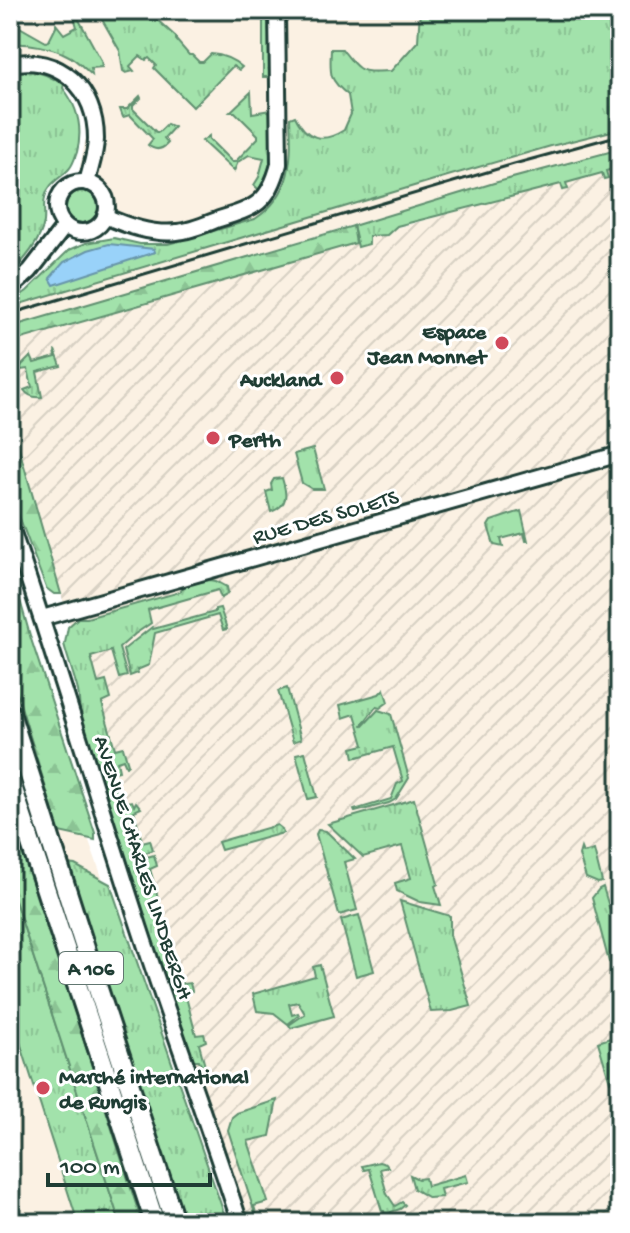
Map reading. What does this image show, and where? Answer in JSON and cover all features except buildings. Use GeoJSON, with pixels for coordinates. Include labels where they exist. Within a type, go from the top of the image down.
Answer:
{"type":"FeatureCollection","features":[{"type":"Feature","properties":{"kind":"highway","name":"A 106"},"geometry":{"type":"LineString","coordinates":[[10,713],[175,1223]]}},
{"type":"Feature","properties":{"kind":"highway","name":"A 106"},"geometry":{"type":"LineString","coordinates":[[10,780],[155,1223]]}},
{"type":"Feature","properties":{"kind":"main road"},"geometry":{"type":"LineString","coordinates":[[105,216],[151,231],[179,232],[246,211],[262,200],[274,182],[279,164],[277,10]]}},
{"type":"Feature","properties":{"kind":"main road"},"geometry":{"type":"LineString","coordinates":[[10,64],[23,61],[50,65],[81,87],[92,110],[97,140],[87,183]]}},
{"type":"Feature","properties":{"kind":"main road"},"geometry":{"type":"LineString","coordinates":[[79,182],[95,186],[107,207],[105,216],[88,231],[80,232],[65,226],[57,212],[59,196],[71,184],[79,182]]}},
{"type":"Feature","properties":{"kind":"main road"},"geometry":{"type":"LineString","coordinates":[[10,289],[30,271],[65,226]]}},
{"type":"Feature","properties":{"kind":"main road","name":"RUE DES SOLETS"},"geometry":{"type":"LineString","coordinates":[[42,618],[620,454]]}},
{"type":"Feature","properties":{"kind":"main road","name":"AVENUE CHARLES LINDBERGH"},"geometry":{"type":"LineString","coordinates":[[10,524],[140,929],[240,1223]]}},
{"type":"Feature","properties":{"kind":"shaded area"},"geometry":{"type":"Polygon","coordinates":[[[10,10],[441,10],[341,153],[296,144],[267,217],[161,241],[126,232],[84,206],[79,171],[88,127],[85,103],[59,75],[41,68],[10,66],[10,10]]]}},
{"type":"Feature","properties":{"kind":"shaded area"},"geometry":{"type":"Polygon","coordinates":[[[620,129],[620,149],[494,183],[10,327],[10,307],[434,180],[620,129]]]}},
{"type":"Feature","properties":{"kind":"shaded area"},"geometry":{"type":"Polygon","coordinates":[[[620,167],[620,1223],[248,1223],[203,1088],[10,416],[10,333],[620,167]]]}},
{"type":"Feature","properties":{"kind":"shaded area"},"geometry":{"type":"Polygon","coordinates":[[[10,823],[88,838],[103,880],[75,865],[10,856],[10,823]]]}},
{"type":"Feature","properties":{"kind":"shaded area","name":"Marché international de Rungis"},"geometry":{"type":"Polygon","coordinates":[[[10,885],[52,1016],[120,1223],[10,1223],[10,885]]]}},
{"type":"Feature","properties":{"kind":"green space"},"geometry":{"type":"Polygon","coordinates":[[[101,10],[158,10],[154,17],[199,62],[211,54],[228,58],[242,67],[239,70],[233,66],[193,107],[154,68],[156,65],[149,58],[146,60],[140,56],[130,66],[134,71],[123,71],[120,51],[100,16],[101,10]]]}},
{"type":"Feature","properties":{"kind":"green space"},"geometry":{"type":"Polygon","coordinates":[[[263,10],[270,10],[270,77],[263,77],[263,10]]]}},
{"type":"Feature","properties":{"kind":"green space"},"geometry":{"type":"Polygon","coordinates":[[[420,10],[620,10],[620,129],[434,180],[10,307],[10,303],[27,291],[69,250],[86,243],[114,238],[140,244],[168,244],[255,219],[277,198],[288,174],[290,118],[295,116],[304,130],[315,137],[329,137],[344,130],[351,114],[348,95],[332,75],[331,49],[342,49],[362,70],[391,71],[418,41],[420,10]]]}},
{"type":"Feature","properties":{"kind":"green space"},"geometry":{"type":"Polygon","coordinates":[[[78,18],[101,60],[102,67],[91,68],[92,75],[61,52],[30,45],[10,45],[11,25],[46,42],[56,24],[64,34],[77,27],[75,20],[78,18]]]}},
{"type":"Feature","properties":{"kind":"green space"},"geometry":{"type":"Polygon","coordinates":[[[30,70],[64,84],[63,88],[78,118],[79,143],[72,166],[47,192],[44,222],[36,243],[10,273],[10,72],[30,70]]]}},
{"type":"Feature","properties":{"kind":"green space"},"geometry":{"type":"Polygon","coordinates":[[[251,92],[252,113],[271,110],[270,167],[259,190],[254,185],[264,158],[249,155],[238,162],[234,171],[202,141],[209,136],[235,162],[258,138],[235,112],[230,112],[251,92]]]}},
{"type":"Feature","properties":{"kind":"green space"},"geometry":{"type":"Polygon","coordinates":[[[140,96],[133,109],[156,132],[167,124],[174,127],[164,138],[168,143],[161,148],[148,145],[153,139],[130,115],[123,117],[120,109],[127,109],[140,96]]]}},
{"type":"Feature","properties":{"kind":"green space"},"geometry":{"type":"Polygon","coordinates":[[[620,149],[620,167],[606,171],[608,178],[604,179],[602,173],[566,183],[568,189],[563,190],[561,184],[397,226],[387,235],[369,236],[369,244],[358,247],[353,226],[620,149]]]}},
{"type":"Feature","properties":{"kind":"green space"},"geometry":{"type":"Polygon","coordinates":[[[82,191],[93,196],[98,207],[93,218],[82,223],[71,218],[66,207],[71,196],[82,191]]]}},
{"type":"Feature","properties":{"kind":"green space"},"geometry":{"type":"Polygon","coordinates":[[[353,226],[356,243],[18,340],[10,357],[10,327],[353,226]]]}},
{"type":"Feature","properties":{"kind":"green space"},"geometry":{"type":"Polygon","coordinates":[[[55,350],[61,366],[37,372],[42,397],[29,395],[24,390],[32,387],[28,369],[20,370],[22,365],[31,356],[34,363],[56,357],[55,350]]]}},
{"type":"Feature","properties":{"kind":"green space"},"geometry":{"type":"Polygon","coordinates":[[[10,417],[61,594],[54,594],[46,588],[10,492],[10,417]]]}},
{"type":"Feature","properties":{"kind":"green space"},"geometry":{"type":"Polygon","coordinates":[[[313,449],[324,489],[312,489],[302,483],[294,454],[313,449]]]}},
{"type":"Feature","properties":{"kind":"green space"},"geometry":{"type":"Polygon","coordinates":[[[282,478],[284,502],[271,512],[266,492],[272,490],[274,479],[282,478]]]}},
{"type":"Feature","properties":{"kind":"green space"},"geometry":{"type":"Polygon","coordinates":[[[521,511],[528,541],[524,533],[501,539],[503,547],[494,545],[488,526],[491,521],[521,511]]]}},
{"type":"Feature","properties":{"kind":"green space"},"geometry":{"type":"Polygon","coordinates":[[[10,565],[95,840],[59,832],[10,670],[10,565]]]}},
{"type":"Feature","properties":{"kind":"green space"},"geometry":{"type":"Polygon","coordinates":[[[210,580],[227,587],[225,596],[221,598],[218,590],[148,610],[151,623],[119,648],[127,676],[119,678],[111,651],[91,657],[98,683],[106,681],[111,699],[102,703],[115,749],[123,747],[128,764],[126,766],[123,759],[117,761],[119,771],[111,773],[120,803],[132,801],[134,806],[136,802],[141,808],[134,811],[142,842],[150,840],[153,850],[145,853],[147,857],[154,855],[157,866],[150,869],[182,984],[190,983],[192,991],[185,993],[196,1035],[204,1034],[206,1041],[199,1044],[205,1066],[202,1067],[199,1060],[193,1060],[109,812],[82,723],[78,691],[64,644],[68,627],[78,618],[180,592],[185,585],[210,580]]]}},
{"type":"Feature","properties":{"kind":"green space"},"geometry":{"type":"Polygon","coordinates":[[[220,608],[227,629],[223,630],[218,615],[155,633],[149,665],[130,676],[123,650],[152,627],[215,612],[220,608]]]}},
{"type":"Feature","properties":{"kind":"green space"},"geometry":{"type":"Polygon","coordinates":[[[287,688],[301,739],[293,742],[278,691],[287,688]]]}},
{"type":"Feature","properties":{"kind":"green space"},"geometry":{"type":"Polygon","coordinates":[[[384,689],[388,702],[380,708],[376,707],[362,725],[378,710],[391,714],[409,778],[396,799],[355,812],[391,799],[397,784],[403,781],[393,747],[354,758],[352,748],[364,745],[355,714],[343,718],[340,705],[379,694],[384,689]]]}},
{"type":"Feature","properties":{"kind":"green space"},"geometry":{"type":"Polygon","coordinates":[[[305,752],[317,797],[308,799],[296,754],[305,752]]]}},
{"type":"Feature","properties":{"kind":"green space"},"geometry":{"type":"Polygon","coordinates":[[[414,799],[441,905],[420,902],[397,891],[395,883],[411,878],[402,846],[363,857],[328,824],[414,799]]]}},
{"type":"Feature","properties":{"kind":"green space"},"geometry":{"type":"Polygon","coordinates":[[[277,825],[283,833],[221,850],[218,842],[277,825]]]}},
{"type":"Feature","properties":{"kind":"green space"},"geometry":{"type":"Polygon","coordinates":[[[318,830],[326,831],[355,859],[344,862],[357,910],[339,915],[316,834],[318,830]]]}},
{"type":"Feature","properties":{"kind":"green space"},"geometry":{"type":"Polygon","coordinates":[[[20,841],[142,1223],[120,1223],[10,885],[10,842],[20,841]]]}},
{"type":"Feature","properties":{"kind":"green space"},"geometry":{"type":"Polygon","coordinates":[[[581,848],[583,853],[594,850],[602,882],[586,878],[579,855],[581,848]]]}},
{"type":"Feature","properties":{"kind":"green space"},"geometry":{"type":"Polygon","coordinates":[[[67,864],[75,865],[110,884],[226,1223],[186,1223],[67,864]]]}},
{"type":"Feature","properties":{"kind":"green space","name":"Marché international de Rungis"},"geometry":{"type":"Polygon","coordinates":[[[10,885],[120,1223],[78,1223],[10,1011],[10,885]]]}},
{"type":"Feature","properties":{"kind":"green space"},"geometry":{"type":"Polygon","coordinates":[[[603,887],[620,944],[620,969],[609,962],[592,898],[603,887]]]}},
{"type":"Feature","properties":{"kind":"green space"},"geometry":{"type":"Polygon","coordinates":[[[400,901],[450,916],[450,935],[471,1006],[431,1012],[400,901]]]}},
{"type":"Feature","properties":{"kind":"green space"},"geometry":{"type":"Polygon","coordinates":[[[359,915],[374,971],[356,976],[341,920],[359,915]]]}},
{"type":"Feature","properties":{"kind":"green space"},"geometry":{"type":"Polygon","coordinates":[[[320,965],[334,1016],[291,1028],[289,1025],[305,1014],[298,1002],[289,1004],[292,1015],[299,1015],[288,1024],[274,1013],[257,1011],[253,994],[315,976],[313,967],[320,965]]]}},
{"type":"Feature","properties":{"kind":"green space"},"geometry":{"type":"Polygon","coordinates":[[[610,1038],[620,1078],[610,1082],[598,1042],[610,1038]]]}},
{"type":"Feature","properties":{"kind":"green space"},"geometry":{"type":"Polygon","coordinates":[[[277,1100],[270,1136],[248,1141],[268,1202],[254,1206],[258,1223],[228,1130],[232,1117],[237,1113],[277,1100]]]}},
{"type":"Feature","properties":{"kind":"green space"},"geometry":{"type":"Polygon","coordinates":[[[379,1162],[388,1167],[380,1169],[387,1194],[395,1206],[402,1202],[405,1205],[391,1212],[390,1223],[386,1223],[369,1169],[364,1170],[362,1166],[379,1162]]]}},
{"type":"Feature","properties":{"kind":"green space"},"geometry":{"type":"Polygon","coordinates":[[[410,1175],[425,1178],[427,1186],[466,1175],[468,1182],[440,1189],[442,1197],[429,1198],[414,1189],[410,1175]]]}},
{"type":"Feature","properties":{"kind":"water"},"geometry":{"type":"Polygon","coordinates":[[[109,244],[154,249],[155,252],[54,285],[50,278],[64,262],[109,244]]]}},
{"type":"Feature","properties":{"kind":"railway"},"geometry":{"type":"LineString","coordinates":[[10,314],[620,135]]}},
{"type":"Feature","properties":{"kind":"place","name":"Espace Jean Monnet"},"geometry":{"type":"Point","coordinates":[502,343]}},
{"type":"Feature","properties":{"kind":"place","name":"Auckland"},"geometry":{"type":"Point","coordinates":[337,378]}},
{"type":"Feature","properties":{"kind":"place","name":"Perth"},"geometry":{"type":"Point","coordinates":[213,438]}},
{"type":"Feature","properties":{"kind":"place","name":"Marché international de Rungis"},"geometry":{"type":"Point","coordinates":[43,1088]}}]}
